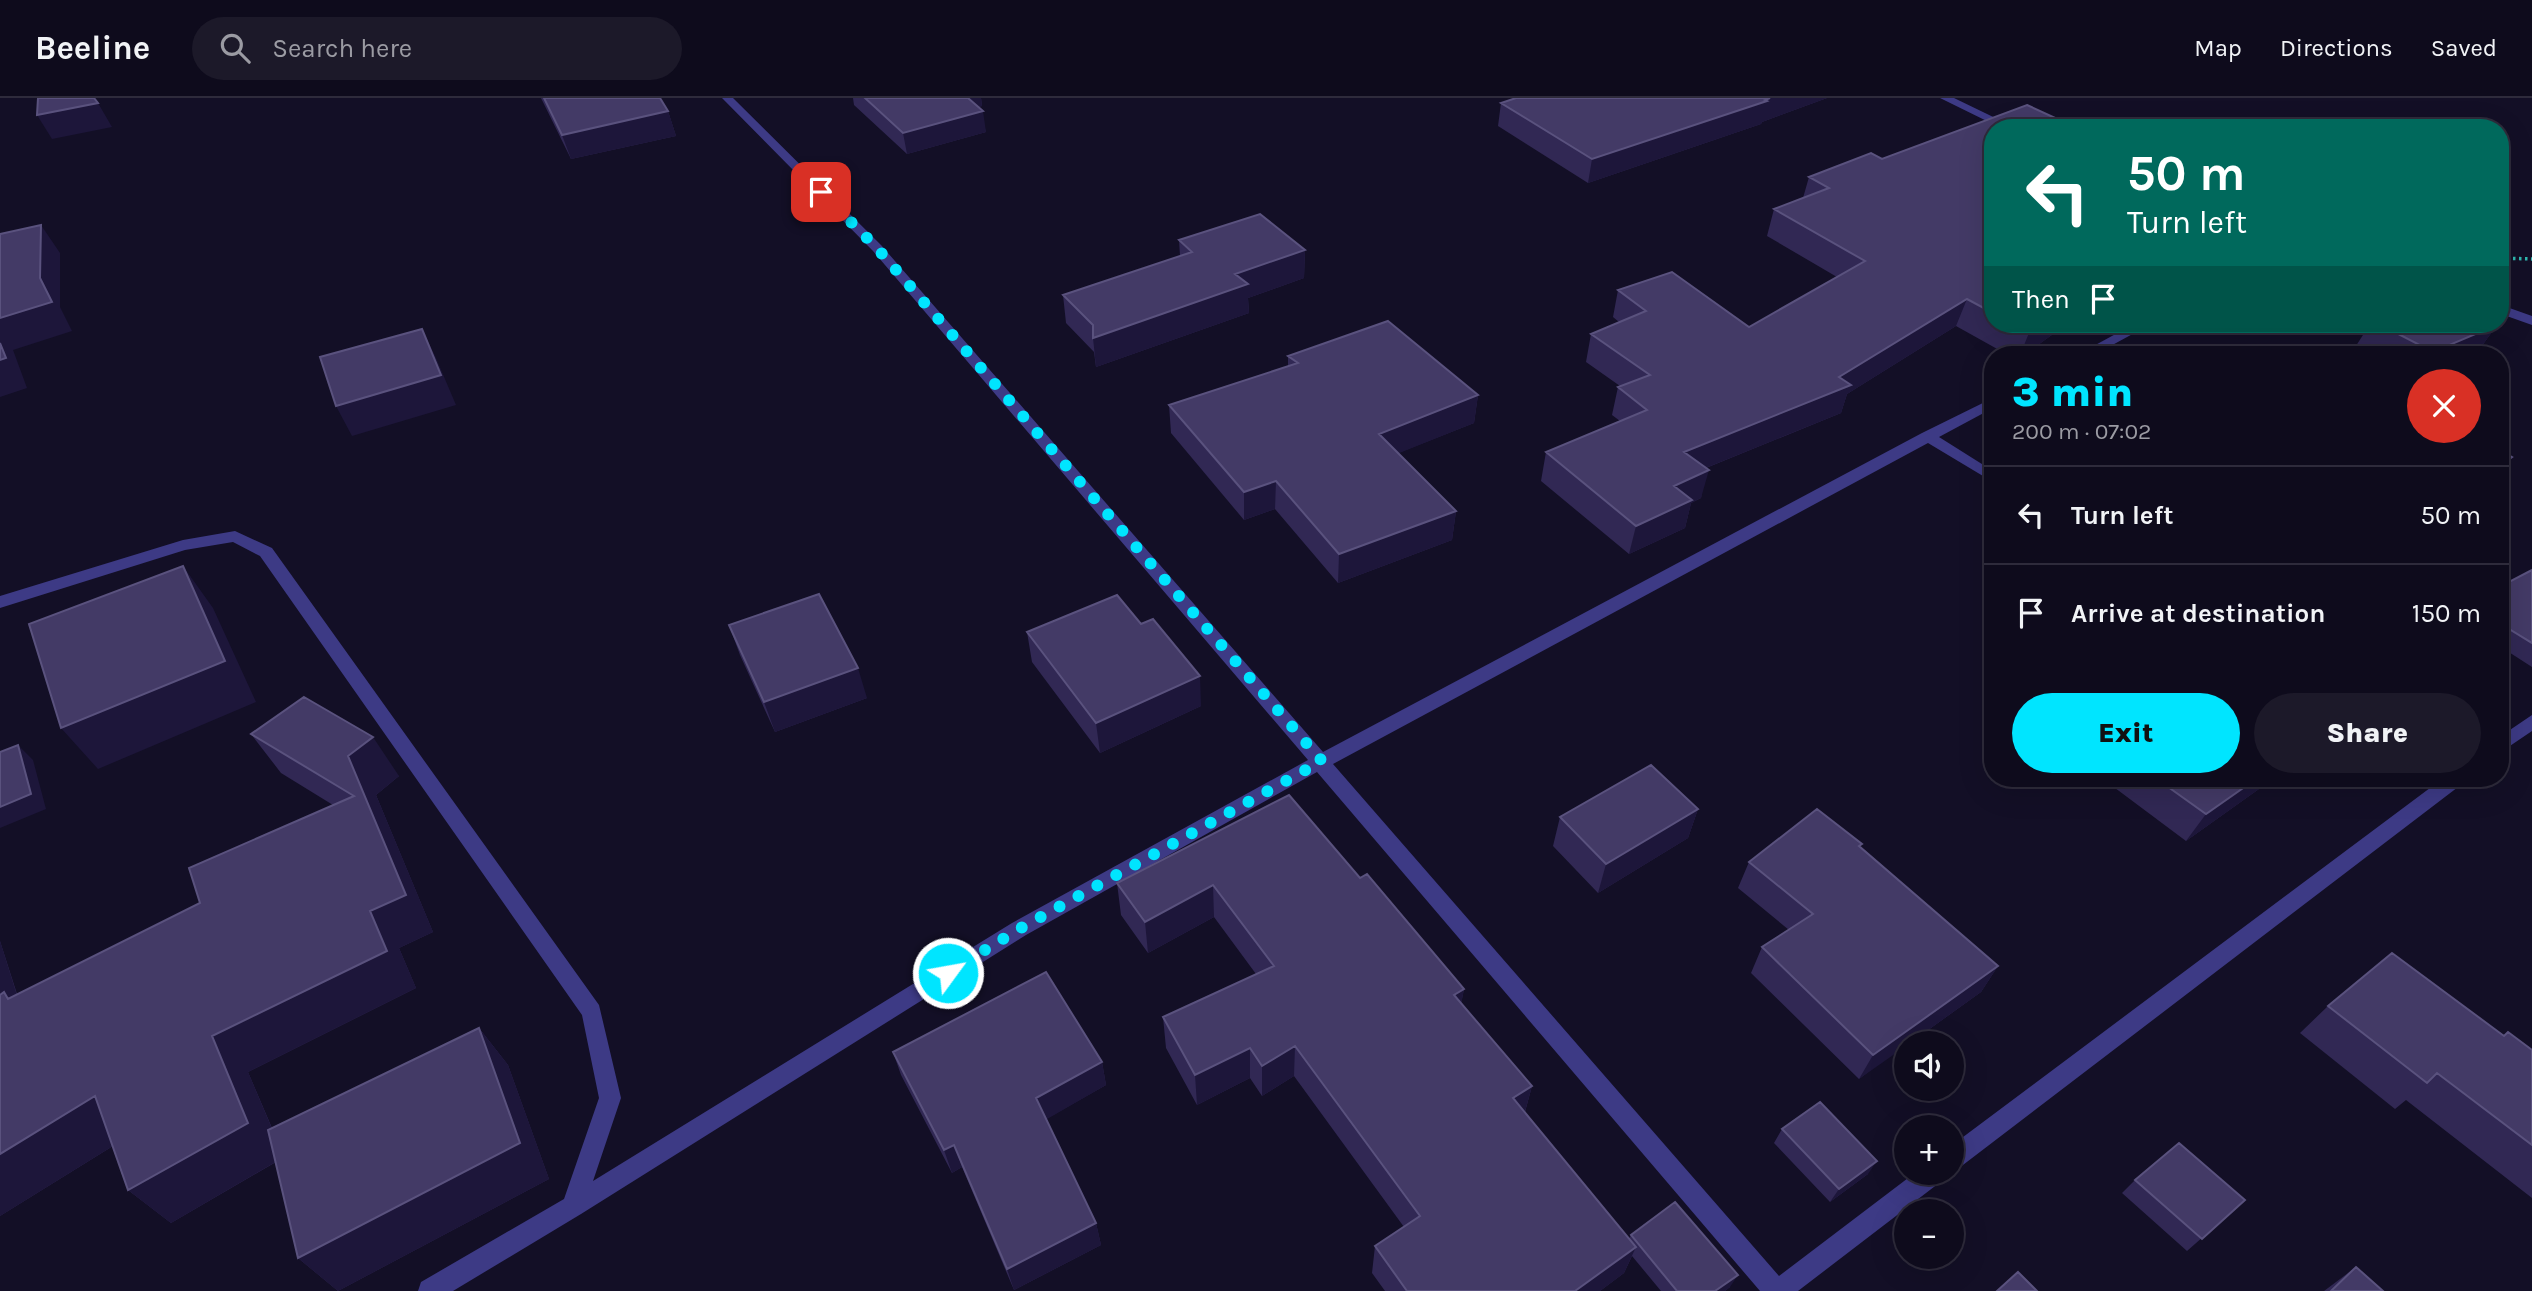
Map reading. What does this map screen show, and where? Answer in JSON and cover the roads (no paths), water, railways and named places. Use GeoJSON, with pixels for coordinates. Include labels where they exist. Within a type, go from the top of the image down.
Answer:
{"type":"FeatureCollection","features":[{"type":"Feature","properties":{"kind":"street"},"geometry":{"type":"LineString","coordinates":[[727,98],[877,248],[1777,1291],[1918,1185]]}},
{"type":"Feature","properties":{"kind":"street"},"geometry":{"type":"LineString","coordinates":[[1945,98],[1991,119]]}},
{"type":"Feature","properties":{"kind":"street"},"geometry":{"type":"LineString","coordinates":[[2509,312],[2532,321]]}},
{"type":"Feature","properties":{"kind":"street"},"geometry":{"type":"LineString","coordinates":[[2101,346],[2127,333]]}},
{"type":"Feature","properties":{"kind":"street"},"geometry":{"type":"LineString","coordinates":[[430,1291],[573,1206],[1019,929],[1322,761],[1984,407]]}},
{"type":"Feature","properties":{"kind":"street"},"geometry":{"type":"LineString","coordinates":[[1927,436],[1984,471]]}},
{"type":"Feature","properties":{"kind":"street"},"geometry":{"type":"LineString","coordinates":[[0,603],[183,545],[235,536],[266,552],[592,1012],[610,1097],[573,1206]]}},
{"type":"Feature","properties":{"kind":"street"},"geometry":{"type":"LineString","coordinates":[[2509,739],[2532,722]]}},
{"type":"Feature","properties":{"kind":"street"},"geometry":{"type":"LineString","coordinates":[[1964,1150],[2444,787]]}}]}
